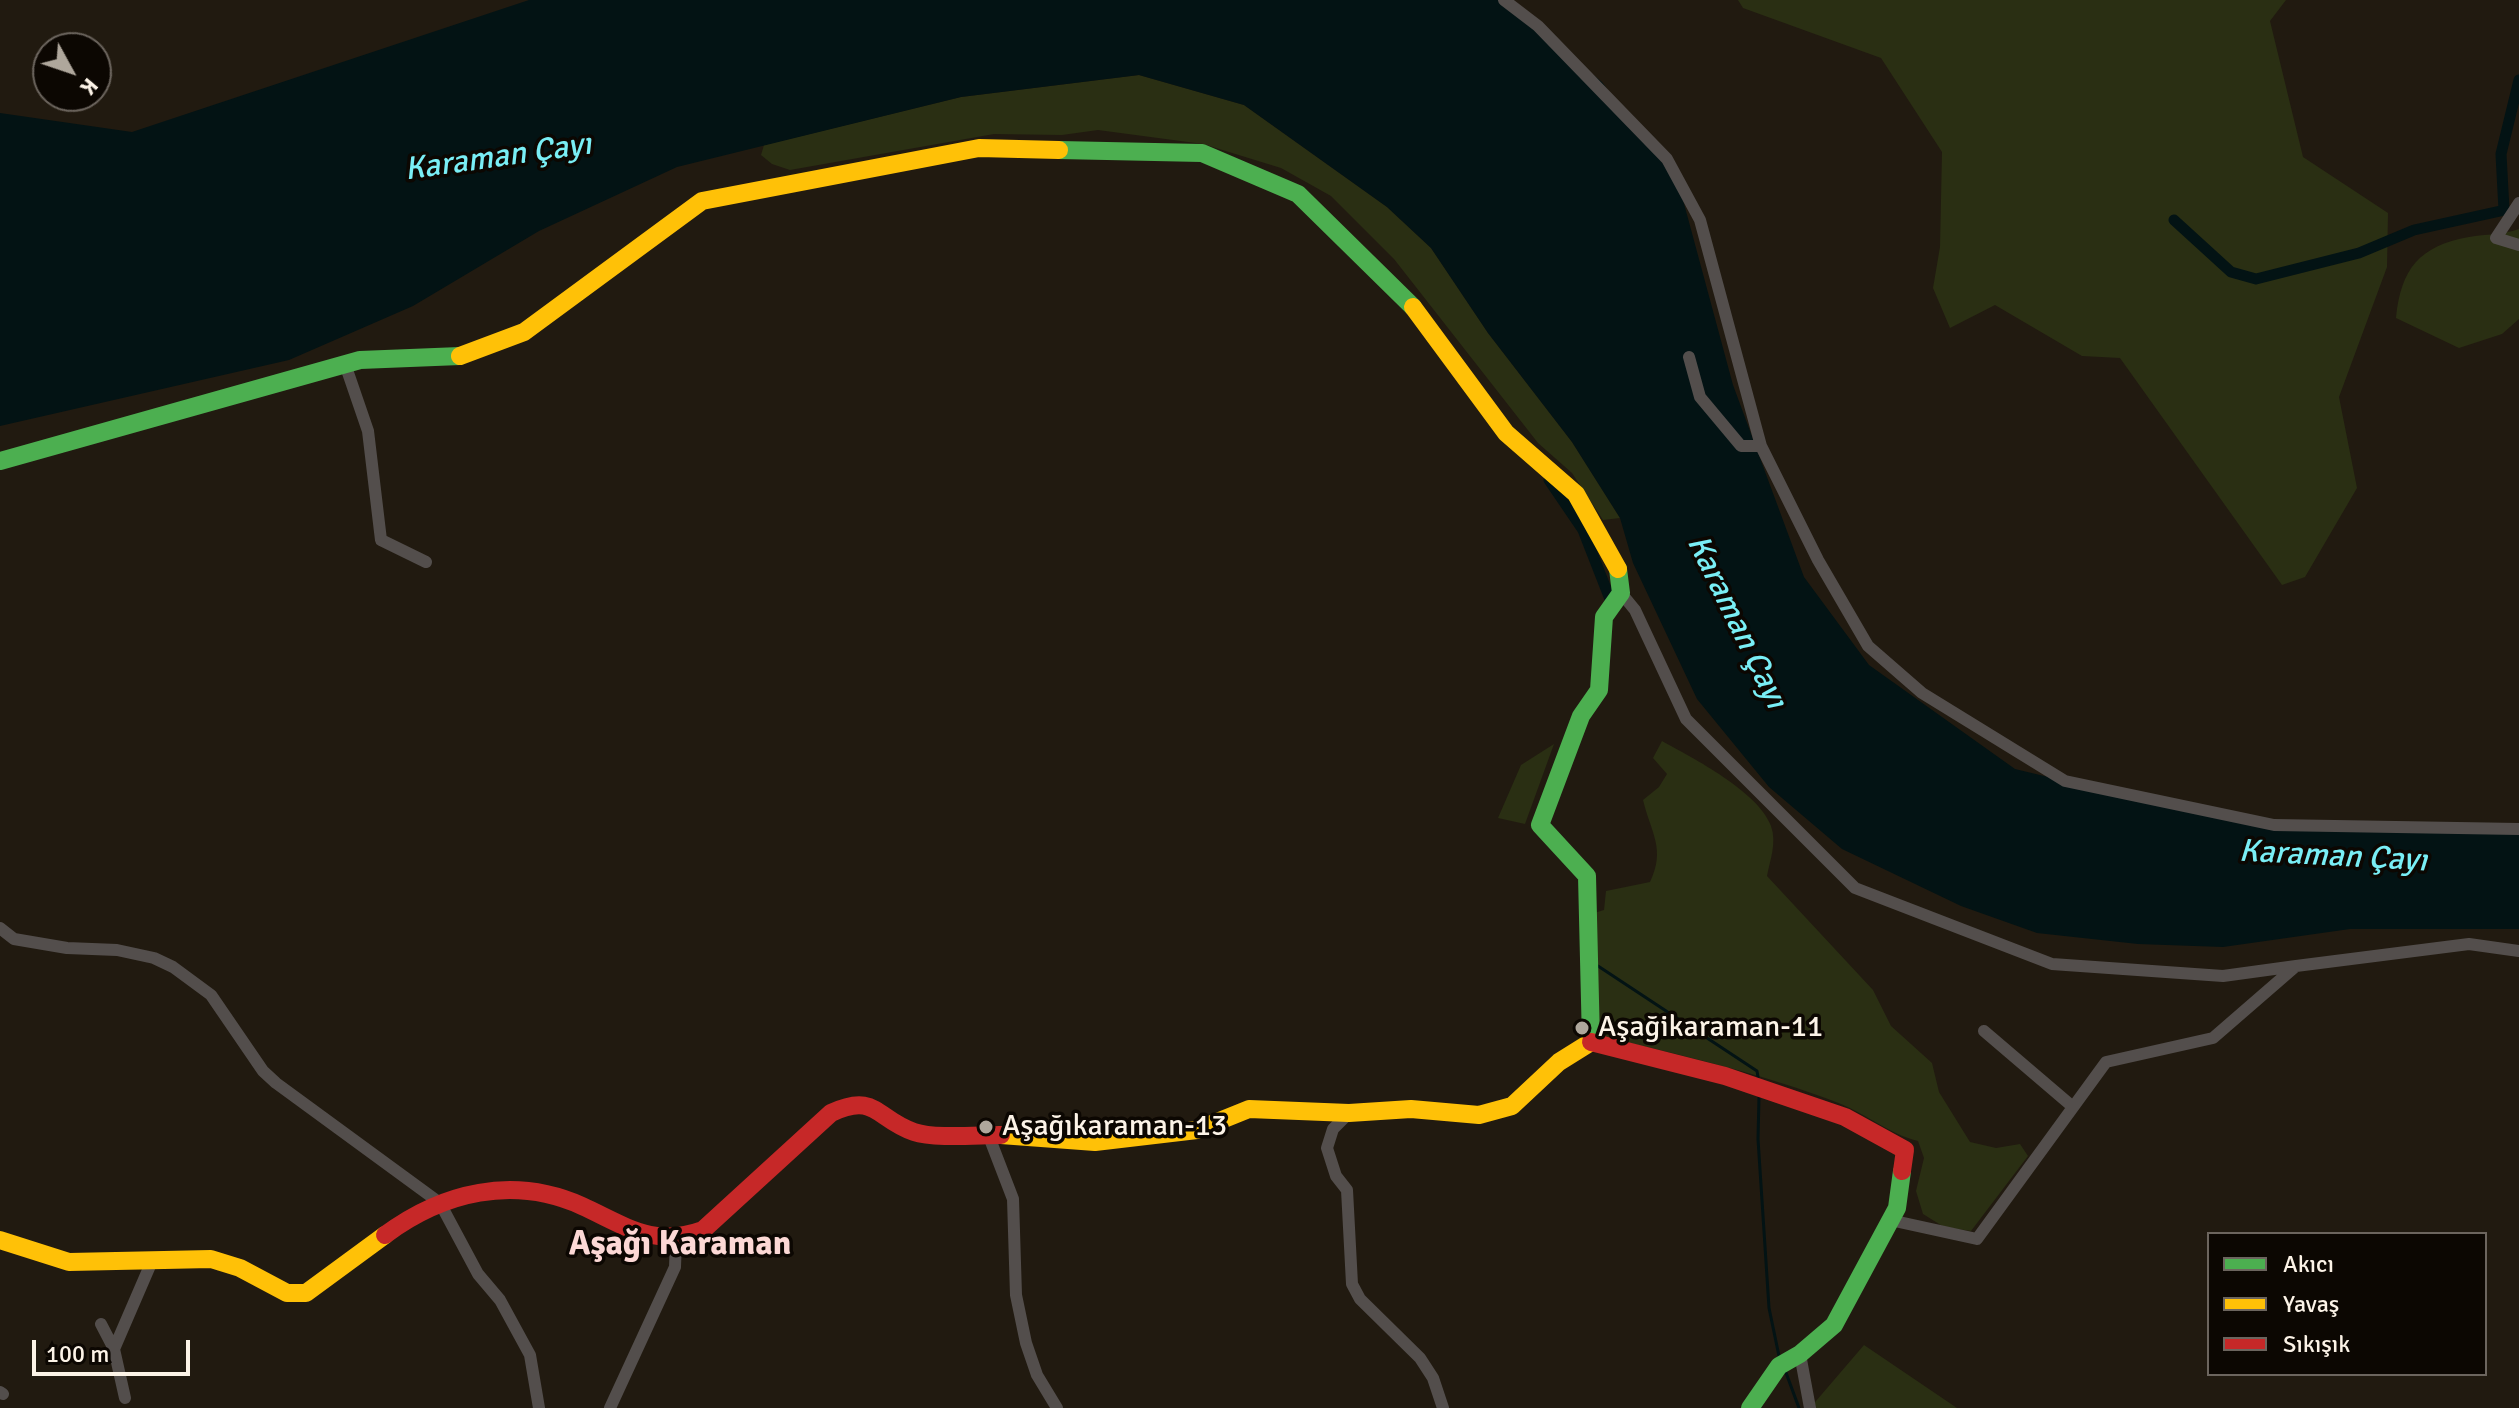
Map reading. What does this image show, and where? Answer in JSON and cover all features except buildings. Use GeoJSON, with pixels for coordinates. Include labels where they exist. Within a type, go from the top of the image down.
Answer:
{"type":"FeatureCollection","features":[{"type":"Feature","properties":{"kind":"street"},"geometry":{"type":"LineString","coordinates":[[1504,0],[1538,26],[1667,159],[1685,187],[1700,220],[1761,446],[1818,560],[1868,646],[1922,693],[2065,781],[2274,825],[2519,829]]}},
{"type":"Feature","properties":{"kind":"street"},"geometry":{"type":"LineString","coordinates":[[0,461],[360,360],[460,356],[524,332],[702,201],[979,148],[1202,153],[1298,194],[1368,260],[1419,314],[1506,433],[1576,494],[1618,564],[1621,593],[1635,610],[1686,719],[1855,888],[2052,964],[2223,976],[2469,944],[2519,951]]}},
{"type":"Feature","properties":{"kind":"street"},"geometry":{"type":"LineString","coordinates":[[2519,203],[2496,238],[2519,245]]}},
{"type":"Feature","properties":{"kind":"street"},"geometry":{"type":"LineString","coordinates":[[1689,357],[1700,397],[1741,446],[1761,446]]}},
{"type":"Feature","properties":{"kind":"street"},"geometry":{"type":"LineString","coordinates":[[345,364],[368,431],[381,540],[426,562]]}},
{"type":"Feature","properties":{"kind":"street"},"geometry":{"type":"LineString","coordinates":[[1591,1042],[1587,876],[1540,825],[1581,716],[1599,690],[1604,617],[1621,593]]}},
{"type":"Feature","properties":{"kind":"street"},"geometry":{"type":"LineString","coordinates":[[0,928],[14,939],[67,948],[117,950],[154,958],[173,967],[211,995],[263,1071],[276,1083],[440,1203],[478,1274],[500,1300],[530,1355],[539,1408]]}},
{"type":"Feature","properties":{"kind":"street"},"geometry":{"type":"LineString","coordinates":[[1890,1220],[1977,1239],[2106,1062],[2213,1038],[2296,966]]}},
{"type":"Feature","properties":{"kind":"street"},"geometry":{"type":"LineString","coordinates":[[1984,1031],[2073,1107]]}},
{"type":"Feature","properties":{"kind":"street"},"geometry":{"type":"LineString","coordinates":[[0,1240],[69,1262],[211,1259],[240,1268],[287,1293],[306,1293],[410,1216],[455,1196],[533,1191],[563,1198],[622,1227],[683,1240],[703,1230],[831,1113],[852,1103],[867,1104],[915,1133],[957,1137],[988,1134],[1095,1142],[1197,1130],[1249,1109],[1349,1113],[1400,1109],[1479,1115],[1512,1106],[1559,1062],[1591,1042],[1725,1076],[1845,1117],[1905,1150],[1897,1208],[1834,1325],[1800,1354],[1779,1366],[1750,1408]]}},
{"type":"Feature","properties":{"kind":"street"},"geometry":{"type":"LineString","coordinates":[[1349,1113],[1333,1129],[1327,1148],[1336,1176],[1347,1190],[1352,1284],[1360,1299],[1420,1358],[1433,1378],[1443,1408]]}},
{"type":"Feature","properties":{"kind":"street"},"geometry":{"type":"LineString","coordinates":[[988,1134],[1013,1199],[1016,1295],[1026,1343],[1037,1375],[1057,1408]]}},
{"type":"Feature","properties":{"kind":"street"},"geometry":{"type":"LineString","coordinates":[[610,1408],[675,1267],[676,1240]]}},
{"type":"Feature","properties":{"kind":"street"},"geometry":{"type":"LineString","coordinates":[[114,1349],[152,1261]]}},
{"type":"Feature","properties":{"kind":"street"},"geometry":{"type":"LineString","coordinates":[[101,1324],[114,1349],[125,1398]]}},
{"type":"Feature","properties":{"kind":"street"},"geometry":{"type":"LineString","coordinates":[[1800,1354],[1810,1408]]}},
{"type":"Feature","properties":{"kind":"green space"},"geometry":{"type":"Polygon","coordinates":[[[1738,0],[2286,0],[2270,21],[2303,157],[2388,213],[2387,267],[2339,397],[2357,488],[2305,577],[2282,585],[2120,358],[2082,356],[1995,305],[1950,328],[1933,288],[1940,247],[1942,152],[1881,58],[1743,8],[1738,0]]]}},
{"type":"Feature","properties":{"kind":"green space"},"geometry":{"type":"Polygon","coordinates":[[[1139,75],[1244,105],[1387,207],[1431,248],[1488,333],[1572,442],[1620,518],[1603,520],[1572,473],[1538,443],[1394,259],[1331,196],[1281,168],[1203,144],[1098,130],[1062,135],[994,134],[790,170],[772,164],[761,155],[764,145],[961,97],[1139,75]]]}},
{"type":"Feature","properties":{"kind":"green space"},"geometry":{"type":"Polygon","coordinates":[[[2519,229],[2519,319],[2502,334],[2459,348],[2396,318],[2402,286],[2408,273],[2425,254],[2452,241],[2519,229]]]}},
{"type":"Feature","properties":{"kind":"green space"},"geometry":{"type":"Polygon","coordinates":[[[1662,741],[1724,777],[1764,813],[1773,839],[1767,876],[1873,990],[1891,1026],[1932,1063],[1939,1092],[1970,1142],[1996,1148],[2020,1144],[2028,1156],[1971,1231],[1944,1227],[1923,1214],[1916,1191],[1924,1158],[1918,1141],[1841,1104],[1781,1083],[1597,1035],[1591,914],[1604,910],[1606,891],[1650,882],[1655,870],[1657,850],[1643,800],[1659,787],[1667,774],[1653,758],[1662,741]]]}},
{"type":"Feature","properties":{"kind":"green space"},"geometry":{"type":"Polygon","coordinates":[[[1554,744],[1525,824],[1498,818],[1521,765],[1554,744]]]}},
{"type":"Feature","properties":{"kind":"green space"},"geometry":{"type":"Polygon","coordinates":[[[1864,1345],[1957,1408],[1810,1408],[1864,1345]]]}},
{"type":"Feature","properties":{"kind":"water","name":"Karaman Çayı"},"geometry":{"type":"Polygon","coordinates":[[[529,0],[1501,0],[1602,82],[1679,185],[1733,385],[1804,577],[1869,665],[2015,769],[2248,825],[2519,828],[2519,929],[2350,929],[2223,947],[2138,944],[2037,933],[1961,906],[1842,849],[1769,787],[1697,699],[1633,563],[1620,518],[1572,442],[1488,333],[1431,248],[1387,207],[1244,105],[1139,75],[961,97],[677,167],[539,231],[413,306],[289,360],[0,426],[0,113],[132,132],[529,0]]]}},
{"type":"Feature","properties":{"kind":"waterway"},"geometry":{"type":"LineString","coordinates":[[2504,210],[2501,154],[2519,80]]}},
{"type":"Feature","properties":{"kind":"waterway"},"geometry":{"type":"LineString","coordinates":[[2174,220],[2231,272],[2256,279],[2359,253],[2414,230],[2505,210]]}},
{"type":"Feature","properties":{"kind":"waterway"},"geometry":{"type":"LineString","coordinates":[[1549,480],[1583,530],[1610,599]]}},
{"type":"Feature","properties":{"kind":"waterway"},"geometry":{"type":"LineString","coordinates":[[1598,966],[1757,1071],[1758,1077]]}},
{"type":"Feature","properties":{"kind":"waterway"},"geometry":{"type":"LineString","coordinates":[[1759,1097],[1758,1139],[1769,1308],[1779,1356]]}},
{"type":"Feature","properties":{"kind":"waterway"},"geometry":{"type":"LineString","coordinates":[[1785,1370],[1799,1408]]}},
{"type":"Feature","properties":{"kind":"traffic: fast"},"geometry":{"type":"LineString","coordinates":[[1059,150],[1202,153],[1298,194],[1413,307]]}},
{"type":"Feature","properties":{"kind":"traffic: fast"},"geometry":{"type":"LineString","coordinates":[[0,461],[360,360],[460,356]]}},
{"type":"Feature","properties":{"kind":"traffic: fast"},"geometry":{"type":"LineString","coordinates":[[1591,1042],[1587,876],[1540,825],[1581,716],[1599,690],[1604,617],[1621,593],[1618,569]]}},
{"type":"Feature","properties":{"kind":"traffic: fast"},"geometry":{"type":"LineString","coordinates":[[1750,1408],[1779,1366],[1800,1354],[1834,1325],[1897,1208],[1902,1171]]}},
{"type":"Feature","properties":{"kind":"traffic: slow"},"geometry":{"type":"LineString","coordinates":[[460,356],[524,332],[702,201],[979,148],[1059,150]]}},
{"type":"Feature","properties":{"kind":"traffic: slow"},"geometry":{"type":"LineString","coordinates":[[1413,307],[1506,433],[1576,494],[1618,569]]}},
{"type":"Feature","properties":{"kind":"traffic: slow"},"geometry":{"type":"LineString","coordinates":[[1001,1135],[1095,1142],[1197,1130],[1249,1109],[1349,1113],[1411,1109],[1479,1115],[1512,1106],[1559,1062],[1591,1042]]}},
{"type":"Feature","properties":{"kind":"traffic: slow"},"geometry":{"type":"LineString","coordinates":[[0,1240],[69,1262],[211,1259],[240,1268],[287,1293],[306,1293],[385,1235]]}},
{"type":"Feature","properties":{"kind":"traffic: jam"},"geometry":{"type":"LineString","coordinates":[[1591,1042],[1725,1076],[1845,1117],[1905,1150],[1902,1171]]}},
{"type":"Feature","properties":{"kind":"traffic: jam"},"geometry":{"type":"LineString","coordinates":[[385,1235],[431,1208],[479,1193],[505,1190],[530,1191],[556,1197],[654,1236],[685,1235],[703,1230],[831,1113],[858,1105],[867,1106],[901,1127],[923,1134],[1001,1135]]}},
{"type":"Feature","properties":{"kind":"place","name":"Aşağikaraman-11"},"geometry":{"type":"Point","coordinates":[1582,1028]}},
{"type":"Feature","properties":{"kind":"place","name":"Aşağıkaraman-13"},"geometry":{"type":"Point","coordinates":[986,1127]}},
{"type":"Feature","properties":{"kind":"district","name":"Aşağı Karaman"},"geometry":{"type":"Point","coordinates":[680,1245]}}]}
